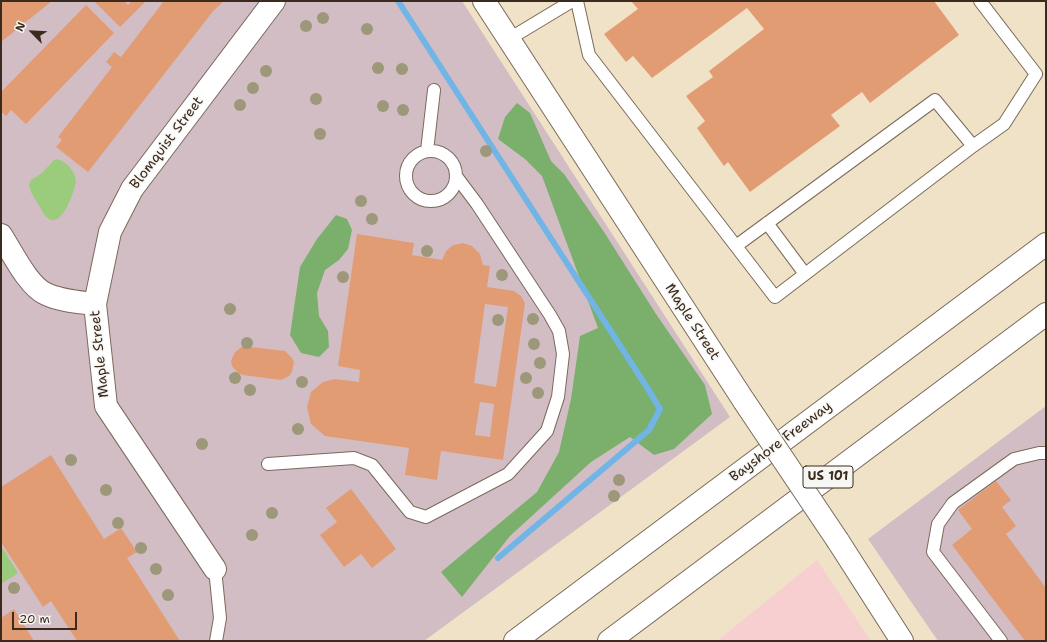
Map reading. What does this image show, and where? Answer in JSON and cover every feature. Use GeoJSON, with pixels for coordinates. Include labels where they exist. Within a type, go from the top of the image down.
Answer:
{"type":"FeatureCollection","features":[{"type":"Feature","properties":{"kind":"main road","name":"Blomquist Street"},"geometry":{"type":"LineString","coordinates":[[95,304],[110,232],[132,189],[274,1]]}},
{"type":"Feature","properties":{"kind":"main road","name":"Maple Street"},"geometry":{"type":"LineString","coordinates":[[484,1],[902,641]]}},
{"type":"Feature","properties":{"kind":"main road","name":"Maple Street"},"geometry":{"type":"LineString","coordinates":[[1,235],[35,287],[45,294],[63,300],[95,304],[106,406],[215,569]]}},
{"type":"Feature","properties":{"kind":"main road","name":"Bayshore Freeway"},"geometry":{"type":"LineString","coordinates":[[515,641],[1046,244]]}},
{"type":"Feature","properties":{"kind":"main road","name":"US 101"},"geometry":{"type":"LineString","coordinates":[[609,641],[1046,314]]}},
{"type":"Feature","properties":{"kind":"lane"},"geometry":{"type":"LineString","coordinates":[[509,39],[572,1]]}},
{"type":"Feature","properties":{"kind":"lane"},"geometry":{"type":"LineString","coordinates":[[577,1],[589,55],[775,297],[1004,124],[1036,74],[980,1]]}},
{"type":"Feature","properties":{"kind":"lane"},"geometry":{"type":"LineString","coordinates":[[427,151],[434,90]]}},
{"type":"Feature","properties":{"kind":"lane"},"geometry":{"type":"LineString","coordinates":[[736,246],[935,100],[973,146]]}},
{"type":"Feature","properties":{"kind":"lane"},"geometry":{"type":"LineString","coordinates":[[427,151],[436,151],[445,155],[452,162],[456,171],[456,176],[452,190],[445,197],[436,200],[426,200],[417,196],[410,189],[406,180],[410,161],[427,151]]}},
{"type":"Feature","properties":{"kind":"lane"},"geometry":{"type":"LineString","coordinates":[[268,464],[354,458],[372,464],[410,512],[426,517],[508,474],[547,431],[558,396],[563,354],[559,331],[481,211],[456,176]]}},
{"type":"Feature","properties":{"kind":"lane"},"geometry":{"type":"LineString","coordinates":[[767,223],[805,274]]}},
{"type":"Feature","properties":{"kind":"lane"},"geometry":{"type":"LineString","coordinates":[[1000,641],[933,552],[938,524],[953,503],[1014,459],[1039,453],[1046,453]]}},
{"type":"Feature","properties":{"kind":"lane"},"geometry":{"type":"LineString","coordinates":[[215,569],[220,618],[216,641]]}},
{"type":"Feature","properties":{"kind":"shaded area"},"geometry":{"type":"Polygon","coordinates":[[[1,1],[462,1],[730,417],[424,641],[1,641],[1,1]]]}},
{"type":"Feature","properties":{"kind":"shaded area"},"geometry":{"type":"Polygon","coordinates":[[[1046,406],[1046,641],[938,641],[868,539],[1046,406]]]}},
{"type":"Feature","properties":{"kind":"shaded area"},"geometry":{"type":"Polygon","coordinates":[[[817,560],[871,641],[717,641],[817,560]]]}},
{"type":"Feature","properties":{"kind":"green space"},"geometry":{"type":"Polygon","coordinates":[[[517,103],[530,113],[551,161],[564,174],[604,232],[656,314],[705,385],[712,414],[674,449],[654,455],[630,437],[591,462],[510,536],[462,597],[441,572],[537,492],[559,452],[571,399],[580,336],[598,328],[542,176],[525,159],[498,139],[505,117],[517,103]]]}},
{"type":"Feature","properties":{"kind":"green space"},"geometry":{"type":"Polygon","coordinates":[[[57,159],[64,162],[70,168],[76,178],[76,182],[67,207],[59,218],[54,220],[46,217],[32,193],[29,184],[31,180],[42,173],[54,160],[57,159]]]}},
{"type":"Feature","properties":{"kind":"green space"},"geometry":{"type":"Polygon","coordinates":[[[336,215],[347,219],[352,230],[348,249],[339,260],[325,270],[317,293],[319,316],[328,331],[329,347],[319,357],[301,353],[290,335],[300,267],[317,239],[336,215]]]}},
{"type":"Feature","properties":{"kind":"green space"},"geometry":{"type":"Polygon","coordinates":[[[1,546],[18,573],[1,584],[1,546]]]}},
{"type":"Feature","properties":{"kind":"building"},"geometry":{"type":"Polygon","coordinates":[[[1,1],[52,1],[1,42],[1,1]]]}},
{"type":"Feature","properties":{"kind":"building"},"geometry":{"type":"Polygon","coordinates":[[[94,1],[124,1],[128,5],[132,1],[146,1],[120,27],[94,1]]]}},
{"type":"Feature","properties":{"kind":"building"},"geometry":{"type":"Polygon","coordinates":[[[164,1],[224,1],[214,10],[88,172],[56,147],[62,140],[58,137],[112,67],[106,62],[114,52],[121,57],[164,1]]]}},
{"type":"Feature","properties":{"kind":"building"},"geometry":{"type":"Polygon","coordinates":[[[631,1],[934,1],[959,35],[870,103],[862,92],[831,115],[840,126],[750,192],[728,162],[724,166],[697,128],[705,121],[686,96],[713,77],[709,71],[764,29],[747,8],[652,78],[633,56],[626,62],[604,34],[638,9],[631,1]]]}},
{"type":"Feature","properties":{"kind":"building"},"geometry":{"type":"Polygon","coordinates":[[[86,5],[114,33],[26,124],[11,110],[6,116],[1,111],[1,92],[86,5]]]}},
{"type":"Feature","properties":{"kind":"building"},"geometry":{"type":"Polygon","coordinates":[[[357,234],[414,243],[412,255],[442,260],[446,251],[453,245],[463,243],[472,246],[480,254],[483,265],[490,266],[487,287],[514,291],[521,296],[525,303],[503,460],[441,451],[437,480],[405,475],[409,448],[325,436],[311,424],[307,407],[311,392],[323,382],[335,379],[359,382],[360,370],[338,366],[357,234]],[[485,304],[474,383],[496,387],[508,307],[485,304]],[[480,402],[475,435],[490,437],[494,404],[480,402]]]}},
{"type":"Feature","properties":{"kind":"building"},"geometry":{"type":"Polygon","coordinates":[[[243,346],[285,351],[294,362],[292,372],[289,376],[281,380],[238,373],[232,366],[231,361],[235,352],[243,346]]]}},
{"type":"Feature","properties":{"kind":"building"},"geometry":{"type":"Polygon","coordinates":[[[51,455],[104,539],[121,528],[137,552],[127,558],[180,641],[77,641],[51,601],[43,607],[1,542],[1,487],[51,455]]]}},
{"type":"Feature","properties":{"kind":"building"},"geometry":{"type":"Polygon","coordinates":[[[996,481],[1011,500],[1002,507],[1016,526],[1006,534],[1046,588],[1046,641],[1025,641],[952,545],[972,529],[958,510],[996,481]]]}},
{"type":"Feature","properties":{"kind":"building"},"geometry":{"type":"Polygon","coordinates":[[[351,489],[396,549],[372,568],[361,554],[344,567],[320,535],[337,522],[326,508],[351,489]]]}},
{"type":"Feature","properties":{"kind":"building"},"geometry":{"type":"Polygon","coordinates":[[[14,609],[34,641],[1,641],[1,618],[14,609]]]}},
{"type":"Feature","properties":{"kind":"waterway"},"geometry":{"type":"LineString","coordinates":[[398,1],[660,409],[649,430],[498,558]]}}]}
